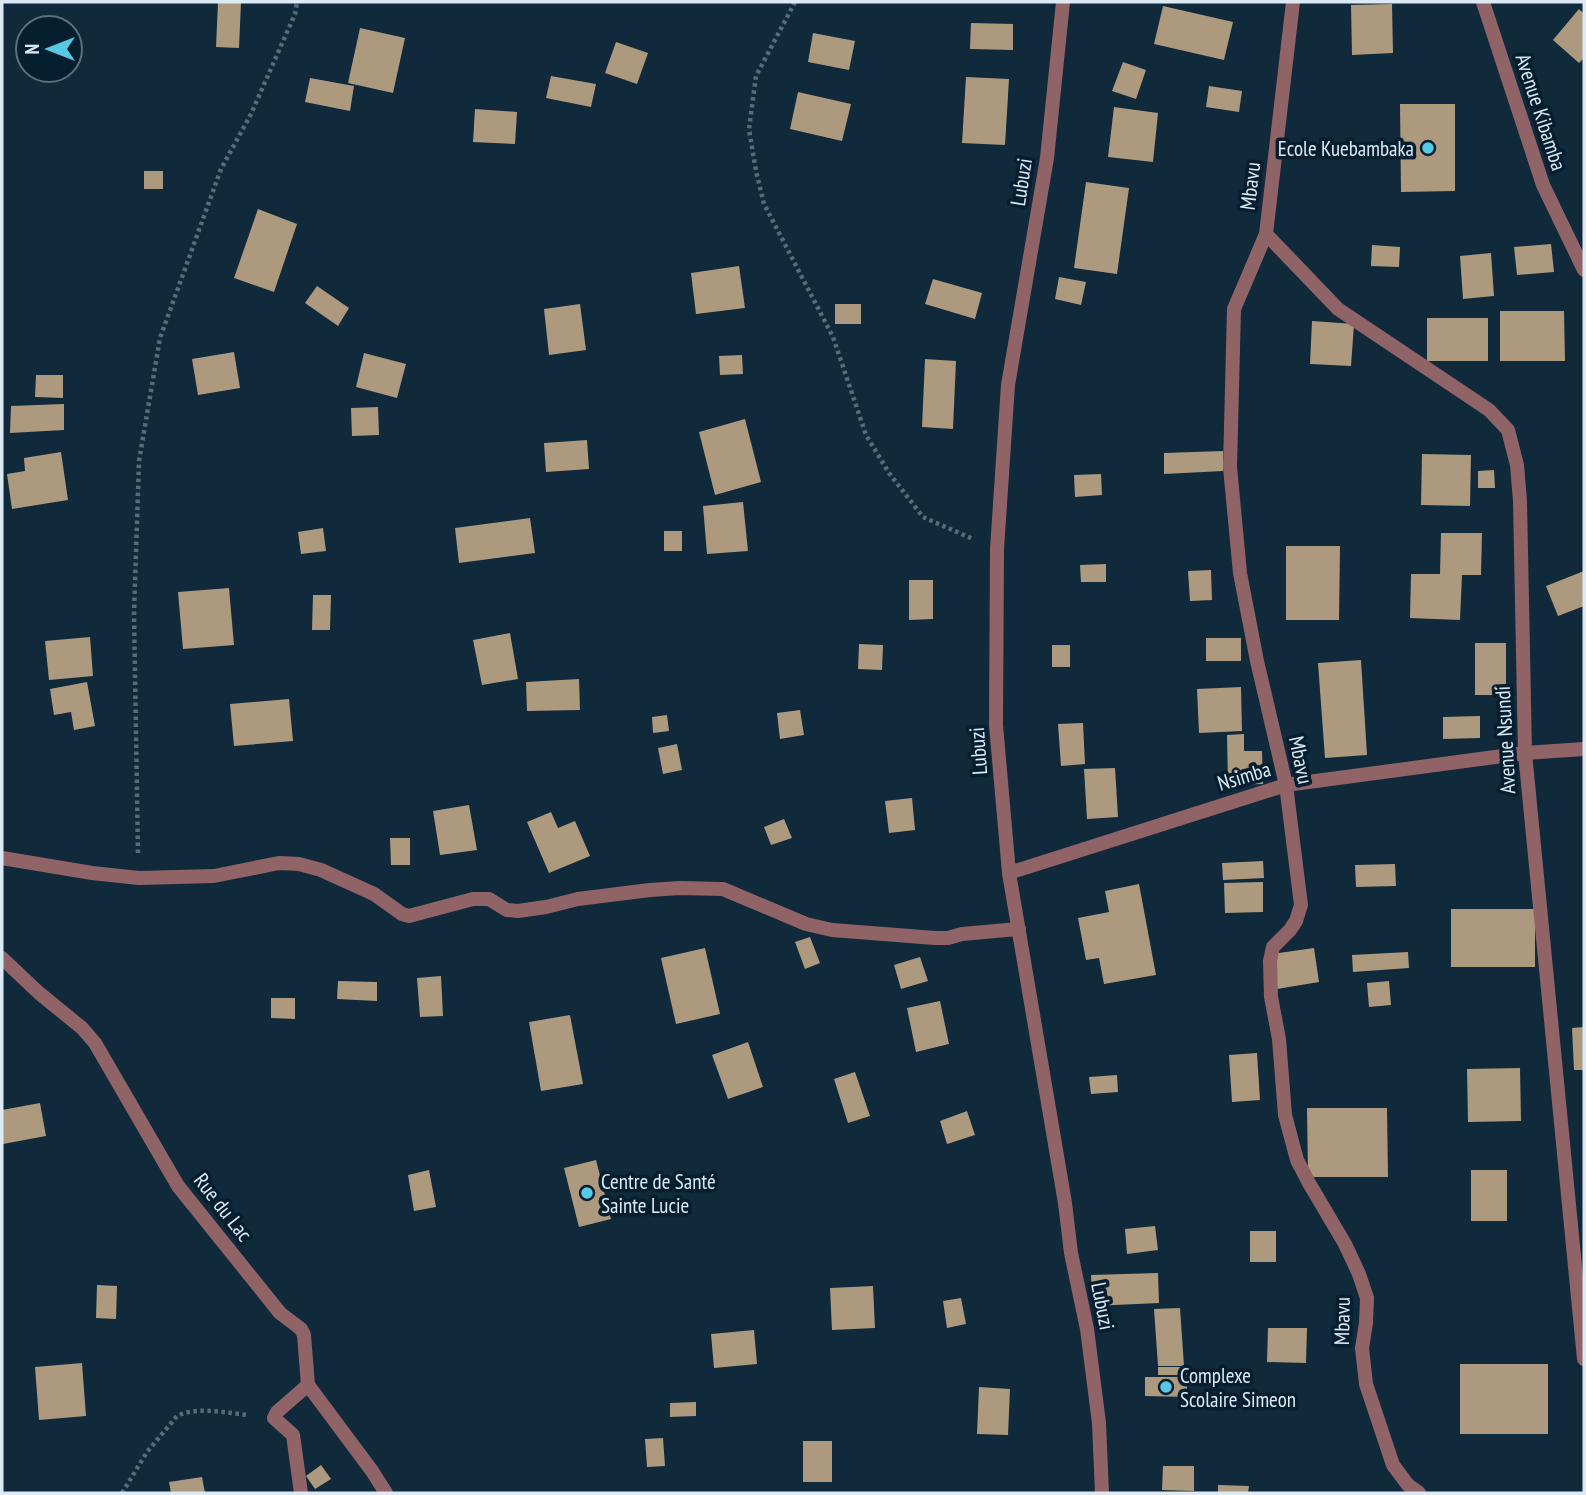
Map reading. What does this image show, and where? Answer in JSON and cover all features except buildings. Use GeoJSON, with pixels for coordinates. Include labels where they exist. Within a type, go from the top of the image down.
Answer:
{"type":"FeatureCollection","features":[{"type":"Feature","properties":{"kind":"street","name":"Lubuzi"},"geometry":{"type":"LineString","coordinates":[[1063,2],[1047,158],[1008,385],[997,549],[996,725],[1009,873],[1087,1329],[1099,1423],[1102,1493]]}},
{"type":"Feature","properties":{"kind":"street","name":"Mbavu"},"geometry":{"type":"LineString","coordinates":[[1293,2],[1266,234],[1234,309],[1230,467],[1240,573],[1286,785],[1301,905],[1296,921],[1273,947],[1270,961],[1272,997],[1279,1039],[1285,1115],[1297,1160],[1359,1273],[1367,1298],[1362,1348],[1366,1384],[1394,1465],[1408,1485],[1419,1493]]}},
{"type":"Feature","properties":{"kind":"street","name":"Avenue Kibamba"},"geometry":{"type":"LineString","coordinates":[[1483,2],[1543,185],[1584,270]]}},
{"type":"Feature","properties":{"kind":"street","name":"Avenue Nsundi"},"geometry":{"type":"LineString","coordinates":[[1266,234],[1338,309],[1489,410],[1508,430],[1517,465],[1520,501],[1525,753],[1584,1359]]}},
{"type":"Feature","properties":{"kind":"street","name":"Nsimba"},"geometry":{"type":"LineString","coordinates":[[1009,873],[1286,785],[1525,753],[1584,750]]}},
{"type":"Feature","properties":{"kind":"street"},"geometry":{"type":"LineString","coordinates":[[2,858],[139,878],[214,876],[279,863],[299,864],[321,870],[374,894],[402,914],[410,916],[472,899],[489,899],[507,910],[518,911],[579,899],[680,888],[723,889],[806,923],[832,930],[934,939],[962,933],[1019,929]]}},
{"type":"Feature","properties":{"kind":"street","name":"Rue du Lac"},"geometry":{"type":"LineString","coordinates":[[2,958],[82,1028],[95,1043],[178,1186],[280,1313],[301,1329],[305,1342],[309,1385]]}},
{"type":"Feature","properties":{"kind":"street"},"geometry":{"type":"LineString","coordinates":[[301,1493],[293,1435],[274,1418],[277,1412],[309,1385],[386,1493]]}},
{"type":"Feature","properties":{"kind":"path"},"geometry":{"type":"LineString","coordinates":[[139,878],[134,614],[139,461],[160,338],[221,169],[251,114],[295,14],[297,2]]}},
{"type":"Feature","properties":{"kind":"path"},"geometry":{"type":"LineString","coordinates":[[795,2],[756,76],[749,129],[764,204],[833,337],[866,435],[889,473],[923,517],[997,549]]}},
{"type":"Feature","properties":{"kind":"path"},"geometry":{"type":"LineString","coordinates":[[122,1493],[147,1452],[170,1422],[183,1413],[206,1411],[274,1418]]}},
{"type":"Feature","properties":{"kind":"place","name":"Ecole Kuebambaka"},"geometry":{"type":"Point","coordinates":[1428,148]}},
{"type":"Feature","properties":{"kind":"place","name":"Centre de Santé Sainte Lucie"},"geometry":{"type":"Point","coordinates":[587,1193]}},
{"type":"Feature","properties":{"kind":"place","name":"Complexe Scolaire Simeon"},"geometry":{"type":"Point","coordinates":[1166,1387]}}]}
